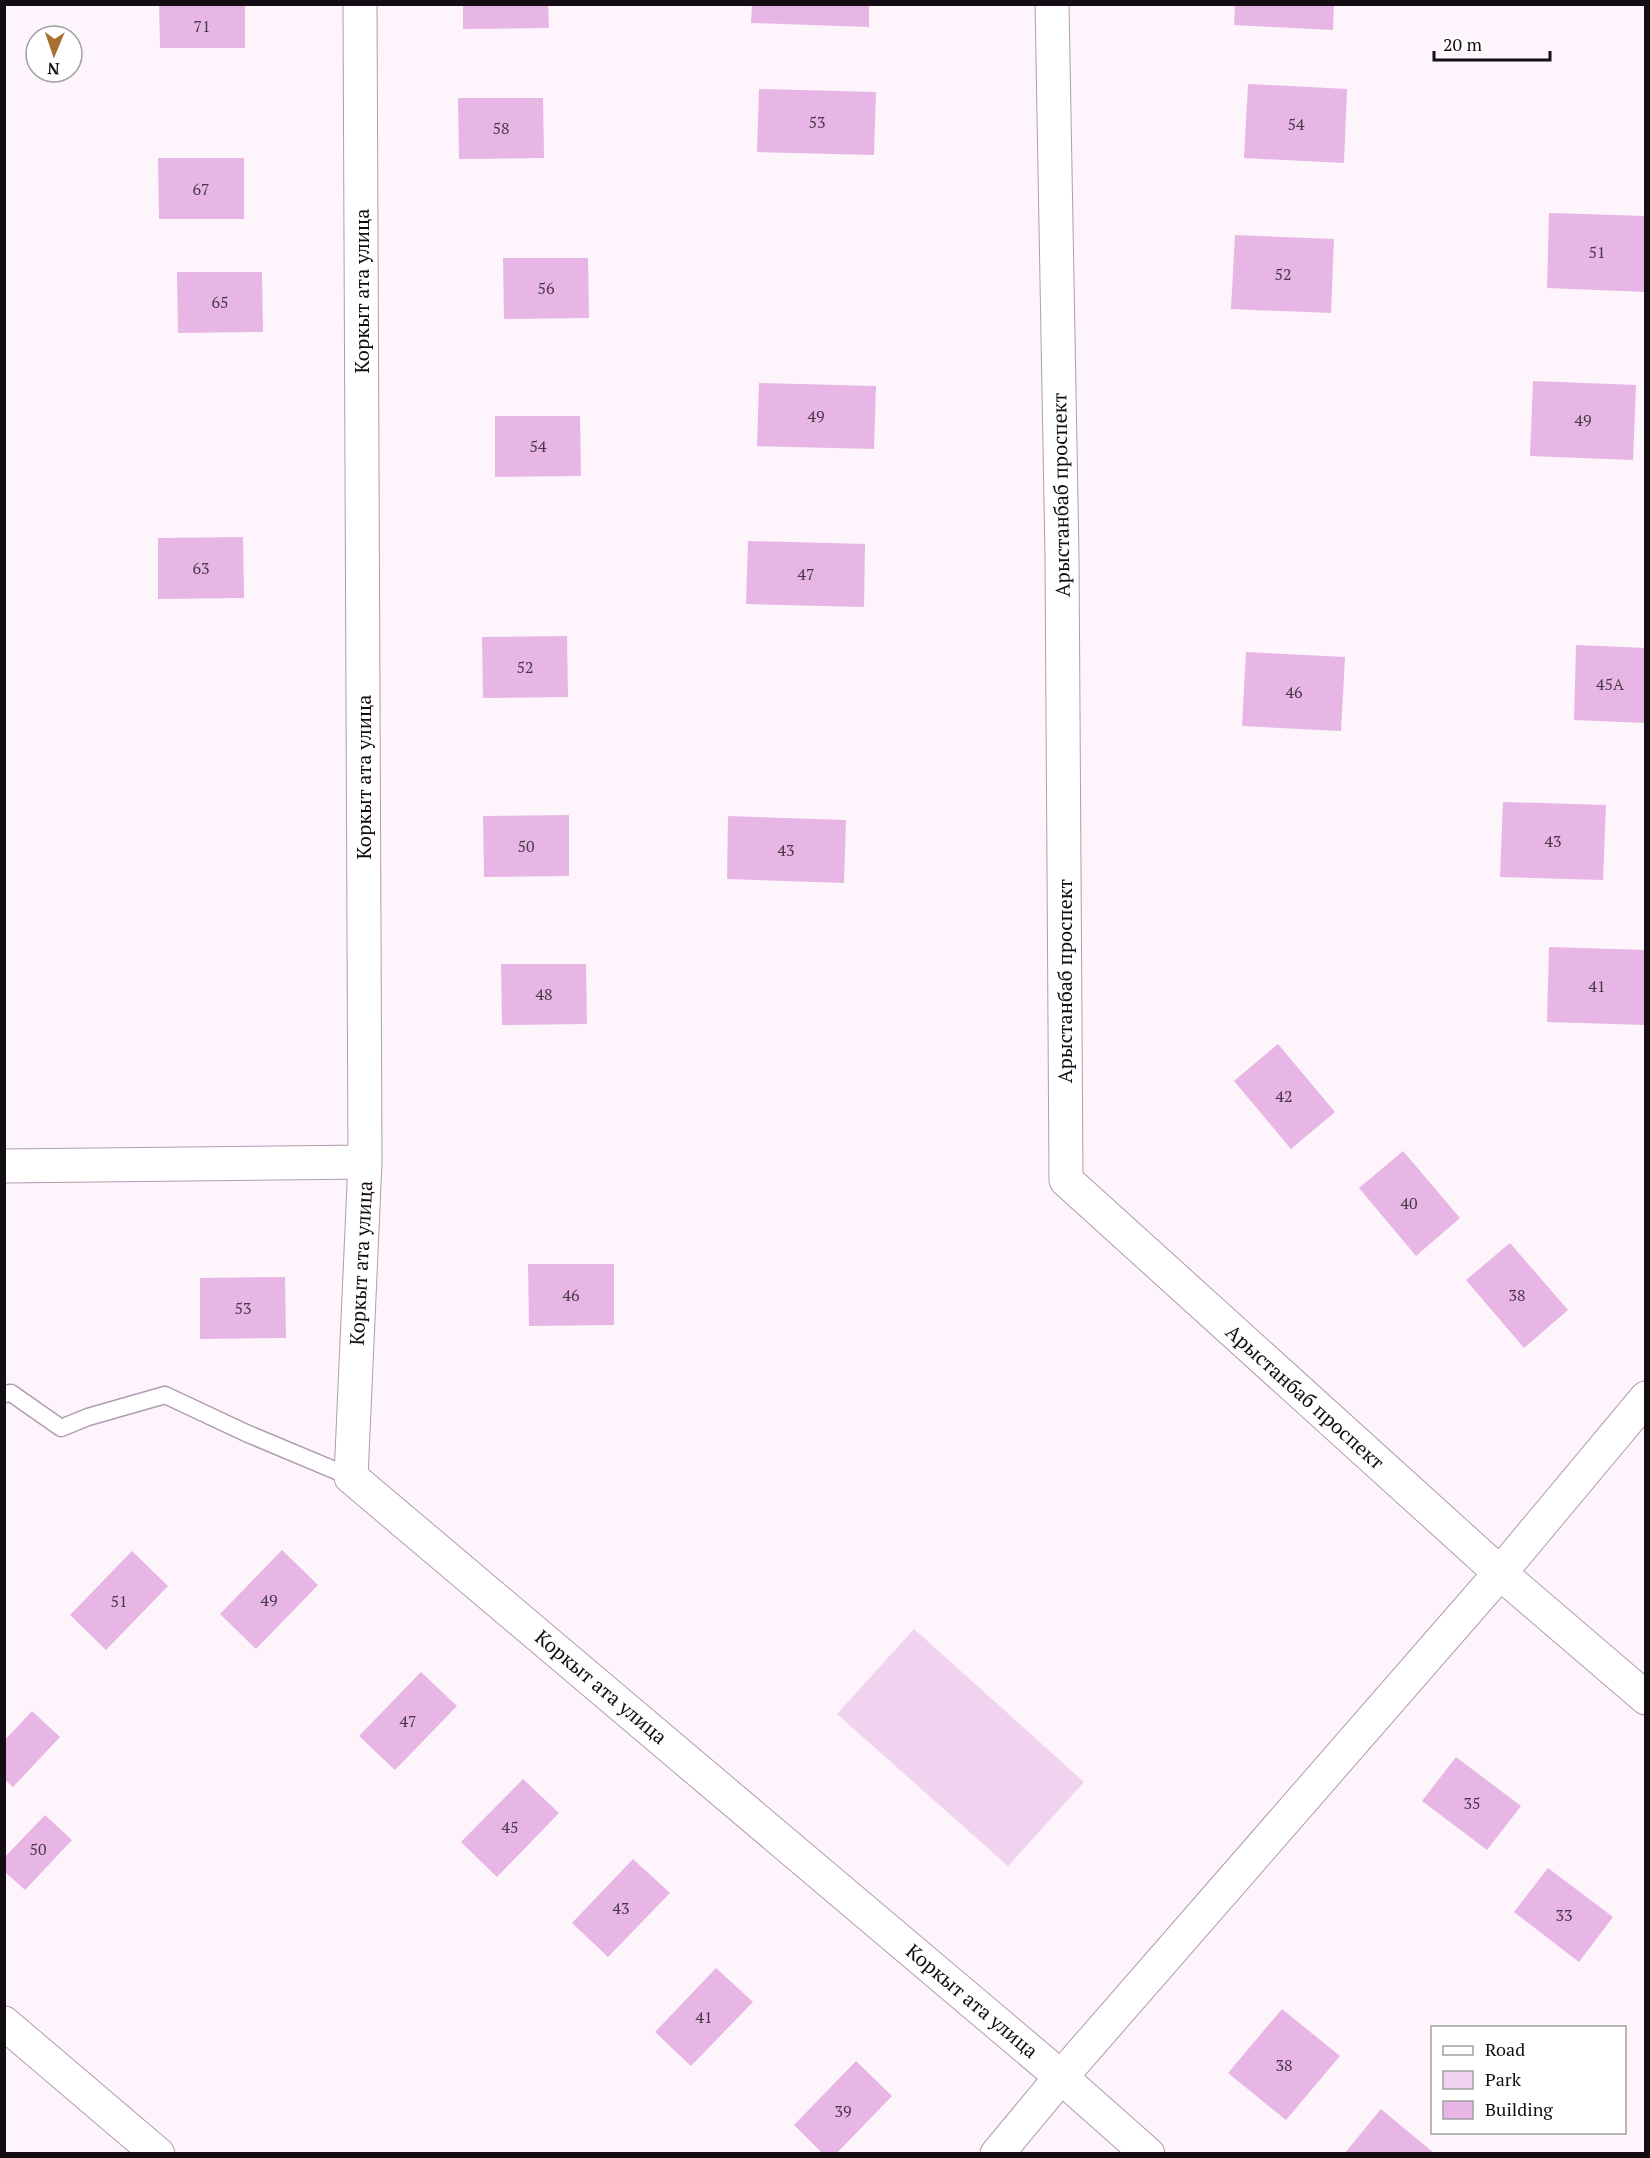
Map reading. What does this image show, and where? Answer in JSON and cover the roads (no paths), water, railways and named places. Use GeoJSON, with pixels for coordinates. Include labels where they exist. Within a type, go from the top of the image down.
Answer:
{"type":"FeatureCollection","features":[{"type":"Feature","properties":{"kind":"street","name":"Коркыт ата улица"},"geometry":{"type":"LineString","coordinates":[[360,4],[365,1162],[351,1477],[1061,2077],[1148,2154]]}},
{"type":"Feature","properties":{"kind":"street","name":"Арыстанбаб проспект"},"geometry":{"type":"LineString","coordinates":[[1052,4],[1062,567],[1066,1180],[1500,1573],[1646,1698]]}},
{"type":"Feature","properties":{"kind":"street"},"geometry":{"type":"LineString","coordinates":[[4,1166],[365,1162]]}},
{"type":"Feature","properties":{"kind":"street"},"geometry":{"type":"LineString","coordinates":[[997,2154],[1061,2077],[1500,1573],[1646,1398]]}},
{"type":"Feature","properties":{"kind":"street"},"geometry":{"type":"LineString","coordinates":[[4,2023],[158,2154]]}},
{"type":"Feature","properties":{"kind":"lane"},"geometry":{"type":"LineString","coordinates":[[4,1394],[11,1393],[62,1428],[88,1417],[165,1395],[246,1433],[351,1477]]}}]}
